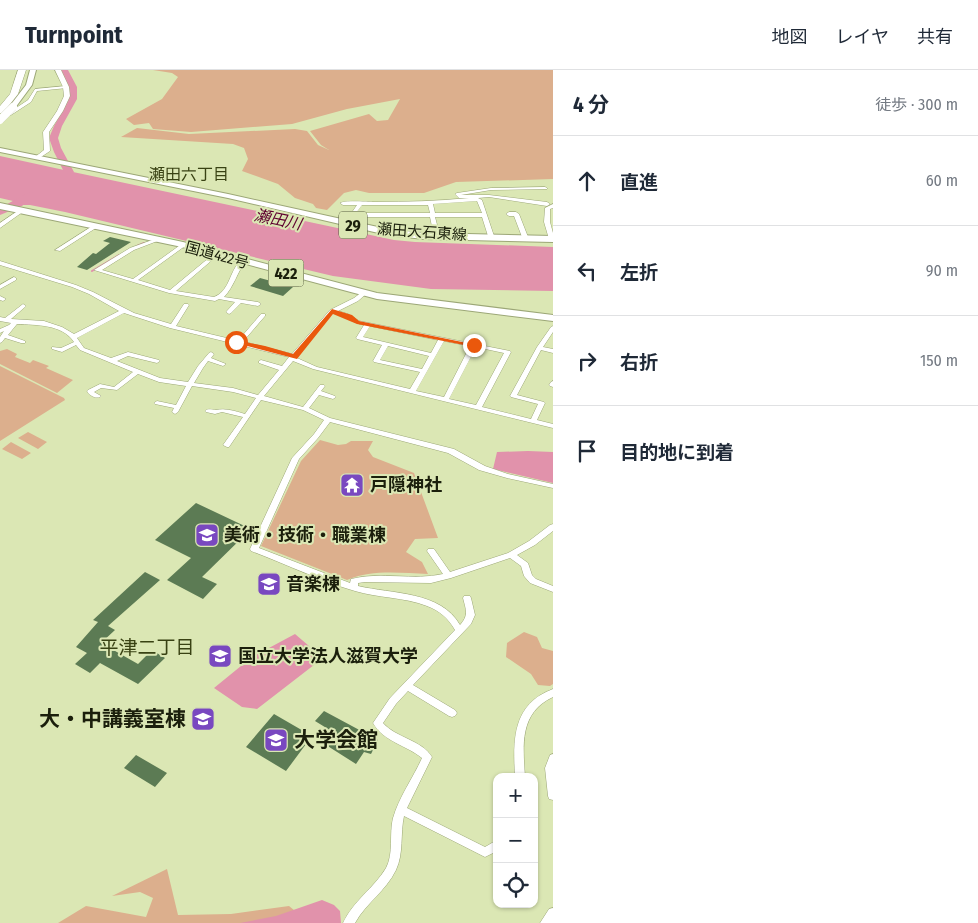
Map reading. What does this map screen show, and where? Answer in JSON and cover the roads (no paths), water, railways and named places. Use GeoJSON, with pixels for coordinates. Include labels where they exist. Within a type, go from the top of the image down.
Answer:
{"type":"FeatureCollection","features":[{"type":"Feature","properties":{"kind":"highway"},"geometry":{"type":"LineString","coordinates":[[1,109],[15,70]]}},
{"type":"Feature","properties":{"kind":"highway"},"geometry":{"type":"LineString","coordinates":[[1,109],[19,84],[22,70]]}},
{"type":"Feature","properties":{"kind":"main road"},"geometry":{"type":"LineString","coordinates":[[0,121],[11,111],[29,85],[33,70]]}},
{"type":"Feature","properties":{"kind":"main road","name":"瀬田大石東線"},"geometry":{"type":"LineString","coordinates":[[0,150],[347,224],[399,233],[437,236],[553,239]]}},
{"type":"Feature","properties":{"kind":"main road","name":"国道422号"},"geometry":{"type":"LineString","coordinates":[[2,206],[182,245],[364,293],[395,299],[553,318]]}},
{"type":"Feature","properties":{"kind":"street"},"geometry":{"type":"LineString","coordinates":[[38,158],[47,152],[46,132],[64,104],[67,93],[58,70]]}},
{"type":"Feature","properties":{"kind":"street"},"geometry":{"type":"LineString","coordinates":[[1,109],[11,111],[30,101],[36,90],[66,87]]}},
{"type":"Feature","properties":{"kind":"street"},"geometry":{"type":"LineString","coordinates":[[550,205],[495,196],[461,197],[457,194],[490,189],[545,188],[550,205],[547,222],[553,239]]}},
{"type":"Feature","properties":{"kind":"street"},"geometry":{"type":"LineString","coordinates":[[343,203],[430,203],[477,199],[480,200],[491,236]]}},
{"type":"Feature","properties":{"kind":"street"},"geometry":{"type":"LineString","coordinates":[[430,203],[437,236]]}},
{"type":"Feature","properties":{"kind":"street"},"geometry":{"type":"LineString","coordinates":[[347,224],[360,204]]}},
{"type":"Feature","properties":{"kind":"street"},"geometry":{"type":"LineString","coordinates":[[0,226],[18,210]]}},
{"type":"Feature","properties":{"kind":"street"},"geometry":{"type":"LineString","coordinates":[[509,214],[516,214],[525,237]]}},
{"type":"Feature","properties":{"kind":"street"},"geometry":{"type":"LineString","coordinates":[[354,215],[484,216]]}},
{"type":"Feature","properties":{"kind":"street"},"geometry":{"type":"LineString","coordinates":[[58,250],[96,226]]}},
{"type":"Feature","properties":{"kind":"street"},"geometry":{"type":"LineString","coordinates":[[158,240],[132,249],[97,270],[171,292],[258,304]]}},
{"type":"Feature","properties":{"kind":"street"},"geometry":{"type":"LineString","coordinates":[[134,281],[182,245]]}},
{"type":"Feature","properties":{"kind":"street"},"geometry":{"type":"LineString","coordinates":[[171,292],[216,254]]}},
{"type":"Feature","properties":{"kind":"street"},"geometry":{"type":"LineString","coordinates":[[220,298],[228,288],[236,269],[243,261]]}},
{"type":"Feature","properties":{"kind":"street"},"geometry":{"type":"LineString","coordinates":[[0,263],[75,286],[124,312],[172,327],[265,348],[294,358],[308,366],[553,426]]}},
{"type":"Feature","properties":{"kind":"street"},"geometry":{"type":"LineString","coordinates":[[0,287],[14,279]]}},
{"type":"Feature","properties":{"kind":"street"},"geometry":{"type":"LineString","coordinates":[[227,445],[259,398],[332,311],[359,298],[364,293]]}},
{"type":"Feature","properties":{"kind":"street"},"geometry":{"type":"LineString","coordinates":[[229,312],[240,301]]}},
{"type":"Feature","properties":{"kind":"street"},"geometry":{"type":"LineString","coordinates":[[172,327],[186,305]]}},
{"type":"Feature","properties":{"kind":"street"},"geometry":{"type":"LineString","coordinates":[[3,320],[23,306]]}},
{"type":"Feature","properties":{"kind":"street"},"geometry":{"type":"LineString","coordinates":[[332,311],[357,322],[508,352],[478,407]]}},
{"type":"Feature","properties":{"kind":"street"},"geometry":{"type":"LineString","coordinates":[[54,348],[62,350],[100,321],[124,312]]}},
{"type":"Feature","properties":{"kind":"street"},"geometry":{"type":"LineString","coordinates":[[236,342],[245,336],[263,315]]}},
{"type":"Feature","properties":{"kind":"street"},"geometry":{"type":"LineString","coordinates":[[3,320],[14,324],[48,324],[75,340],[82,350],[159,380],[233,390],[305,409],[328,418],[451,451],[482,468],[507,476],[553,486]]}},
{"type":"Feature","properties":{"kind":"street"},"geometry":{"type":"LineString","coordinates":[[14,324],[2,336],[23,342]]}},
{"type":"Feature","properties":{"kind":"street"},"geometry":{"type":"LineString","coordinates":[[368,324],[359,338],[433,354]]}},
{"type":"Feature","properties":{"kind":"street"},"geometry":{"type":"LineString","coordinates":[[534,420],[542,404],[513,396],[553,328]]}},
{"type":"Feature","properties":{"kind":"street"},"geometry":{"type":"LineString","coordinates":[[412,391],[442,339]]}},
{"type":"Feature","properties":{"kind":"street"},"geometry":{"type":"LineString","coordinates":[[386,344],[376,361],[423,371]]}},
{"type":"Feature","properties":{"kind":"street"},"geometry":{"type":"LineString","coordinates":[[446,399],[474,345]]}},
{"type":"Feature","properties":{"kind":"street"},"geometry":{"type":"LineString","coordinates":[[540,348],[553,351]]}},
{"type":"Feature","properties":{"kind":"street"},"geometry":{"type":"LineString","coordinates":[[110,361],[128,354],[157,361]]}},
{"type":"Feature","properties":{"kind":"street"},"geometry":{"type":"LineString","coordinates":[[157,403],[176,410],[200,367],[209,357],[223,364]]}},
{"type":"Feature","properties":{"kind":"street"},"geometry":{"type":"LineString","coordinates":[[261,362],[284,369]]}},
{"type":"Feature","properties":{"kind":"street"},"geometry":{"type":"LineString","coordinates":[[98,396],[91,394],[90,391],[100,386],[115,388],[137,372]]}},
{"type":"Feature","properties":{"kind":"street"},"geometry":{"type":"LineString","coordinates":[[514,374],[524,376]]}},
{"type":"Feature","properties":{"kind":"street"},"geometry":{"type":"LineString","coordinates":[[305,409],[322,386]]}},
{"type":"Feature","properties":{"kind":"street"},"geometry":{"type":"LineString","coordinates":[[318,392],[333,398]]}},
{"type":"Feature","properties":{"kind":"street"},"geometry":{"type":"LineString","coordinates":[[208,410],[215,412],[222,410],[246,416]]}},
{"type":"Feature","properties":{"kind":"street"},"geometry":{"type":"LineString","coordinates":[[328,418],[316,436],[296,458],[254,550],[352,587],[421,601],[442,611],[455,620],[459,630]]}},
{"type":"Feature","properties":{"kind":"street"},"geometry":{"type":"LineString","coordinates":[[352,587],[354,581],[365,579],[431,580],[448,576],[511,555],[532,543],[553,527]]}},
{"type":"Feature","properties":{"kind":"street"},"geometry":{"type":"LineString","coordinates":[[432,551],[448,576]]}},
{"type":"Feature","properties":{"kind":"street"},"geometry":{"type":"LineString","coordinates":[[511,555],[525,565],[528,576],[534,581],[553,589]]}},
{"type":"Feature","properties":{"kind":"street"},"geometry":{"type":"LineString","coordinates":[[350,923],[361,904],[372,895],[390,870],[397,852],[399,816],[427,757],[420,749],[381,729],[378,723],[393,701],[468,622],[471,615],[467,598]]}},
{"type":"Feature","properties":{"kind":"street"},"geometry":{"type":"LineString","coordinates":[[408,686],[452,713]]}},
{"type":"Feature","properties":{"kind":"street"},"geometry":{"type":"LineString","coordinates":[[520,773],[520,728],[528,712],[540,697],[553,693]]}},
{"type":"Feature","properties":{"kind":"street"},"geometry":{"type":"LineString","coordinates":[[553,758],[550,768],[553,796]]}},
{"type":"Feature","properties":{"kind":"street"},"geometry":{"type":"LineString","coordinates":[[402,810],[485,852],[493,847]]}},
{"type":"Feature","properties":{"kind":"street"},"geometry":{"type":"LineString","coordinates":[[546,923],[553,914]]}},
{"type":"Feature","properties":{"kind":"water","name":"瀬田川"},"geometry":{"type":"Polygon","coordinates":[[[63,153],[73,172],[394,240],[553,247],[553,291],[431,289],[333,276],[65,212],[30,205],[11,205],[13,201],[0,198],[0,156],[64,170],[57,154],[63,153]]]}},
{"type":"Feature","properties":{"kind":"water"},"geometry":{"type":"Polygon","coordinates":[[[497,452],[553,452],[553,483],[493,469],[497,452]]]}},
{"type":"Feature","properties":{"kind":"water"},"geometry":{"type":"Polygon","coordinates":[[[295,634],[323,658],[257,709],[242,707],[214,688],[252,657],[295,634]]]}},
{"type":"Feature","properties":{"kind":"water"},"geometry":{"type":"Polygon","coordinates":[[[322,900],[334,905],[340,911],[341,923],[240,923],[276,916],[322,900]]]}},
{"type":"Feature","properties":{"kind":"waterway"},"geometry":{"type":"LineString","coordinates":[[64,70],[73,87],[74,94],[54,138],[56,148],[69,172]]}},
{"type":"Feature","properties":{"kind":"waterway"},"geometry":{"type":"LineString","coordinates":[[0,212],[18,204],[31,194]]}},
{"type":"Feature","properties":{"kind":"waterway"},"geometry":{"type":"LineString","coordinates":[[137,246],[144,243]]}},
{"type":"Feature","properties":{"kind":"waterway"},"geometry":{"type":"LineString","coordinates":[[92,271],[119,255]]}},
{"type":"Feature","properties":{"kind":"place","name":"戸隠神社"},"geometry":{"type":"Point","coordinates":[352,485]}},
{"type":"Feature","properties":{"kind":"place","name":"美術・技術・職業棟"},"geometry":{"type":"Point","coordinates":[207,535]}},
{"type":"Feature","properties":{"kind":"place","name":"音楽棟"},"geometry":{"type":"Point","coordinates":[269,584]}},
{"type":"Feature","properties":{"kind":"place","name":"国立大学法人滋賀大学"},"geometry":{"type":"Point","coordinates":[220,656]}},
{"type":"Feature","properties":{"kind":"place","name":"大・中講義室棟"},"geometry":{"type":"Point","coordinates":[203,719]}},
{"type":"Feature","properties":{"kind":"place","name":"大学会館"},"geometry":{"type":"Point","coordinates":[276,740]}},
{"type":"Feature","properties":{"kind":"district","name":"瀬田六丁目"},"geometry":{"type":"Point","coordinates":[189,174]}},
{"type":"Feature","properties":{"kind":"district","name":"平津二丁目"},"geometry":{"type":"Point","coordinates":[147,647]}}]}
